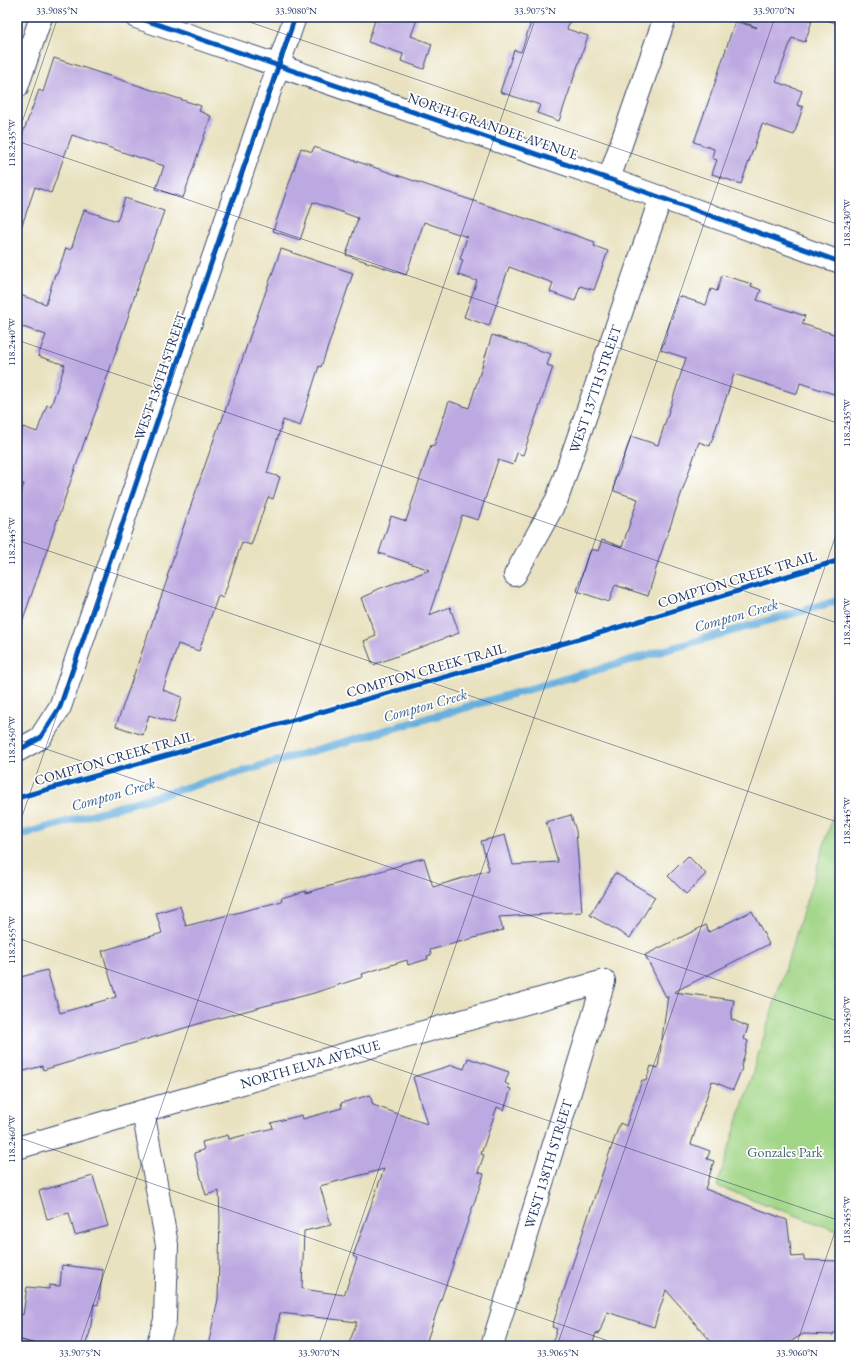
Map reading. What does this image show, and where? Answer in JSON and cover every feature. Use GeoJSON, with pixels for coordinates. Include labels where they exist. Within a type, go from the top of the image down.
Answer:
{"type":"FeatureCollection","features":[{"type":"Feature","properties":{"kind":"street"},"geometry":{"type":"LineString","coordinates":[[17,87],[41,17]]}},
{"type":"Feature","properties":{"kind":"street","name":"NORTH GRANDEE AVENUE"},"geometry":{"type":"LineString","coordinates":[[136,17],[661,197],[840,262]]}},
{"type":"Feature","properties":{"kind":"street","name":"WEST 136TH STREET"},"geometry":{"type":"LineString","coordinates":[[17,751],[40,738],[60,707],[295,17]]}},
{"type":"Feature","properties":{"kind":"street"},"geometry":{"type":"LineString","coordinates":[[609,179],[665,17]]}},
{"type":"Feature","properties":{"kind":"street","name":"WEST 137TH STREET"},"geometry":{"type":"LineString","coordinates":[[515,575],[557,499],[661,197]]}},
{"type":"Feature","properties":{"kind":"street","name":"NORTH ELVA AVENUE"},"geometry":{"type":"LineString","coordinates":[[17,1148],[604,981]]}},
{"type":"Feature","properties":{"kind":"street","name":"WEST 138TH STREET"},"geometry":{"type":"LineString","coordinates":[[492,1346],[604,981]]}},
{"type":"Feature","properties":{"kind":"street"},"geometry":{"type":"LineString","coordinates":[[143,1111],[167,1245],[165,1320],[157,1346]]}},
{"type":"Feature","properties":{"kind":"green space","name":"Gonzales Park"},"geometry":{"type":"Polygon","coordinates":[[[840,794],[840,1232],[717,1186],[840,794]]]}},
{"type":"Feature","properties":{"kind":"building"},"geometry":{"type":"Polygon","coordinates":[[[376,17],[418,17],[411,36],[432,44],[424,69],[401,61],[403,54],[368,42],[376,17]]]}},
{"type":"Feature","properties":{"kind":"building"},"geometry":{"type":"Polygon","coordinates":[[[533,17],[571,17],[567,29],[588,36],[559,121],[537,113],[540,105],[500,92],[514,50],[521,52],[533,17]]]}},
{"type":"Feature","properties":{"kind":"building"},"geometry":{"type":"Polygon","coordinates":[[[742,17],[800,17],[812,21],[805,42],[792,38],[776,82],[802,91],[797,105],[803,107],[794,135],[762,124],[741,184],[712,174],[717,160],[712,158],[714,149],[694,142],[735,21],[757,28],[742,22],[742,17]]]}},
{"type":"Feature","properties":{"kind":"building"},"geometry":{"type":"Polygon","coordinates":[[[54,58],[201,106],[199,111],[211,116],[183,198],[156,189],[164,166],[72,135],[51,193],[35,187],[21,228],[17,228],[17,149],[39,90],[43,92],[54,58]]]}},
{"type":"Feature","properties":{"kind":"building"},"geometry":{"type":"Polygon","coordinates":[[[314,147],[595,242],[594,246],[608,251],[594,290],[580,286],[575,301],[550,292],[553,283],[509,267],[489,326],[464,317],[477,281],[458,275],[463,260],[460,259],[467,237],[424,222],[406,275],[346,255],[358,218],[313,202],[300,240],[273,231],[301,148],[312,152],[314,147]]]}},
{"type":"Feature","properties":{"kind":"building"},"geometry":{"type":"Polygon","coordinates":[[[125,198],[164,211],[146,260],[98,406],[20,628],[17,627],[17,504],[24,484],[17,482],[17,443],[23,427],[37,432],[47,405],[51,406],[65,365],[38,356],[46,335],[17,325],[17,294],[46,304],[55,274],[57,274],[66,248],[71,250],[84,210],[117,221],[125,198]]]}},
{"type":"Feature","properties":{"kind":"building"},"geometry":{"type":"Polygon","coordinates":[[[281,249],[353,273],[321,367],[319,366],[300,426],[283,420],[267,473],[280,477],[273,499],[268,497],[251,545],[242,542],[223,598],[218,596],[199,651],[178,644],[163,690],[182,697],[174,723],[149,715],[143,735],[116,726],[168,577],[181,534],[281,249]]]}},
{"type":"Feature","properties":{"kind":"building"},"geometry":{"type":"Polygon","coordinates":[[[722,275],[752,284],[751,286],[761,290],[757,300],[805,316],[802,324],[840,336],[840,396],[800,383],[797,394],[734,374],[710,446],[699,442],[648,596],[615,585],[609,602],[577,591],[587,558],[592,549],[598,551],[602,540],[622,547],[638,499],[614,491],[615,478],[620,469],[631,436],[658,445],[686,358],[661,350],[679,296],[706,305],[711,289],[717,291],[722,275]]]}},
{"type":"Feature","properties":{"kind":"building"},"geometry":{"type":"Polygon","coordinates":[[[492,335],[551,354],[547,365],[553,367],[523,455],[517,453],[513,465],[498,460],[478,520],[462,515],[429,615],[450,607],[459,633],[373,665],[364,641],[376,636],[361,598],[373,593],[373,591],[430,570],[379,553],[391,516],[406,521],[431,445],[434,446],[449,401],[469,408],[492,335]]]}},
{"type":"Feature","properties":{"kind":"building"},"geometry":{"type":"Polygon","coordinates":[[[571,815],[576,831],[582,912],[499,917],[503,930],[430,950],[431,955],[427,956],[428,959],[408,965],[407,960],[362,974],[363,977],[314,993],[208,1021],[43,1070],[42,1066],[17,1073],[17,978],[47,970],[60,1013],[116,997],[102,951],[162,933],[156,913],[180,906],[186,926],[282,901],[281,898],[306,891],[306,893],[424,858],[433,887],[489,870],[481,841],[505,835],[513,865],[558,862],[546,822],[571,815]]]}},
{"type":"Feature","properties":{"kind":"building"},"geometry":{"type":"Polygon","coordinates":[[[688,856],[706,874],[686,894],[668,876],[688,856]]]}},
{"type":"Feature","properties":{"kind":"building"},"geometry":{"type":"Polygon","coordinates":[[[615,873],[655,897],[630,938],[590,915],[615,873]]]}},
{"type":"Feature","properties":{"kind":"building"},"geometry":{"type":"Polygon","coordinates":[[[752,911],[769,944],[674,992],[734,1000],[731,1019],[748,1027],[744,1039],[748,1041],[742,1068],[733,1090],[712,1081],[691,1144],[710,1151],[707,1159],[714,1161],[705,1189],[787,1220],[792,1257],[804,1256],[804,1260],[840,1261],[840,1333],[833,1333],[833,1335],[803,1334],[784,1346],[715,1346],[666,1290],[654,1327],[607,1312],[599,1334],[596,1333],[592,1346],[551,1346],[557,1329],[552,1327],[620,1123],[626,1126],[642,1080],[646,1081],[651,1066],[658,1068],[668,995],[666,997],[645,955],[706,925],[709,932],[752,911]]]}},
{"type":"Feature","properties":{"kind":"building"},"geometry":{"type":"Polygon","coordinates":[[[468,1058],[509,1072],[505,1083],[509,1085],[508,1088],[511,1089],[504,1110],[497,1107],[481,1154],[484,1155],[478,1172],[484,1174],[425,1346],[348,1346],[357,1322],[280,1313],[274,1346],[208,1346],[218,1299],[220,1219],[219,1191],[206,1195],[194,1153],[204,1150],[202,1142],[228,1135],[229,1139],[273,1128],[271,1123],[302,1115],[303,1119],[342,1108],[341,1103],[370,1095],[373,1105],[427,1124],[413,1077],[452,1065],[464,1069],[468,1058]],[[384,1169],[320,1186],[331,1225],[304,1231],[302,1289],[344,1295],[357,1258],[353,1256],[384,1169]]]}},
{"type":"Feature","properties":{"kind":"building"},"geometry":{"type":"Polygon","coordinates":[[[93,1176],[108,1226],[75,1235],[69,1213],[47,1219],[39,1191],[93,1176]]]}},
{"type":"Feature","properties":{"kind":"building"},"geometry":{"type":"Polygon","coordinates":[[[62,1265],[103,1270],[98,1305],[94,1304],[90,1332],[85,1346],[46,1346],[17,1339],[17,1313],[23,1315],[27,1287],[49,1289],[49,1285],[60,1286],[62,1265]]]}},
{"type":"Feature","properties":{"kind":"waterway","name":"Compton Creek"},"geometry":{"type":"LineString","coordinates":[[17,836],[840,600]]}},
{"type":"Feature","properties":{"kind":"cycle path"},"geometry":{"type":"LineString","coordinates":[[136,17],[609,179],[840,262]]}},
{"type":"Feature","properties":{"kind":"cycle path"},"geometry":{"type":"LineString","coordinates":[[17,751],[40,738],[60,707],[295,17]]}},
{"type":"Feature","properties":{"kind":"cycle path","name":"COMPTON CREEK TRAIL"},"geometry":{"type":"LineString","coordinates":[[17,798],[593,635],[840,560]]}}]}
